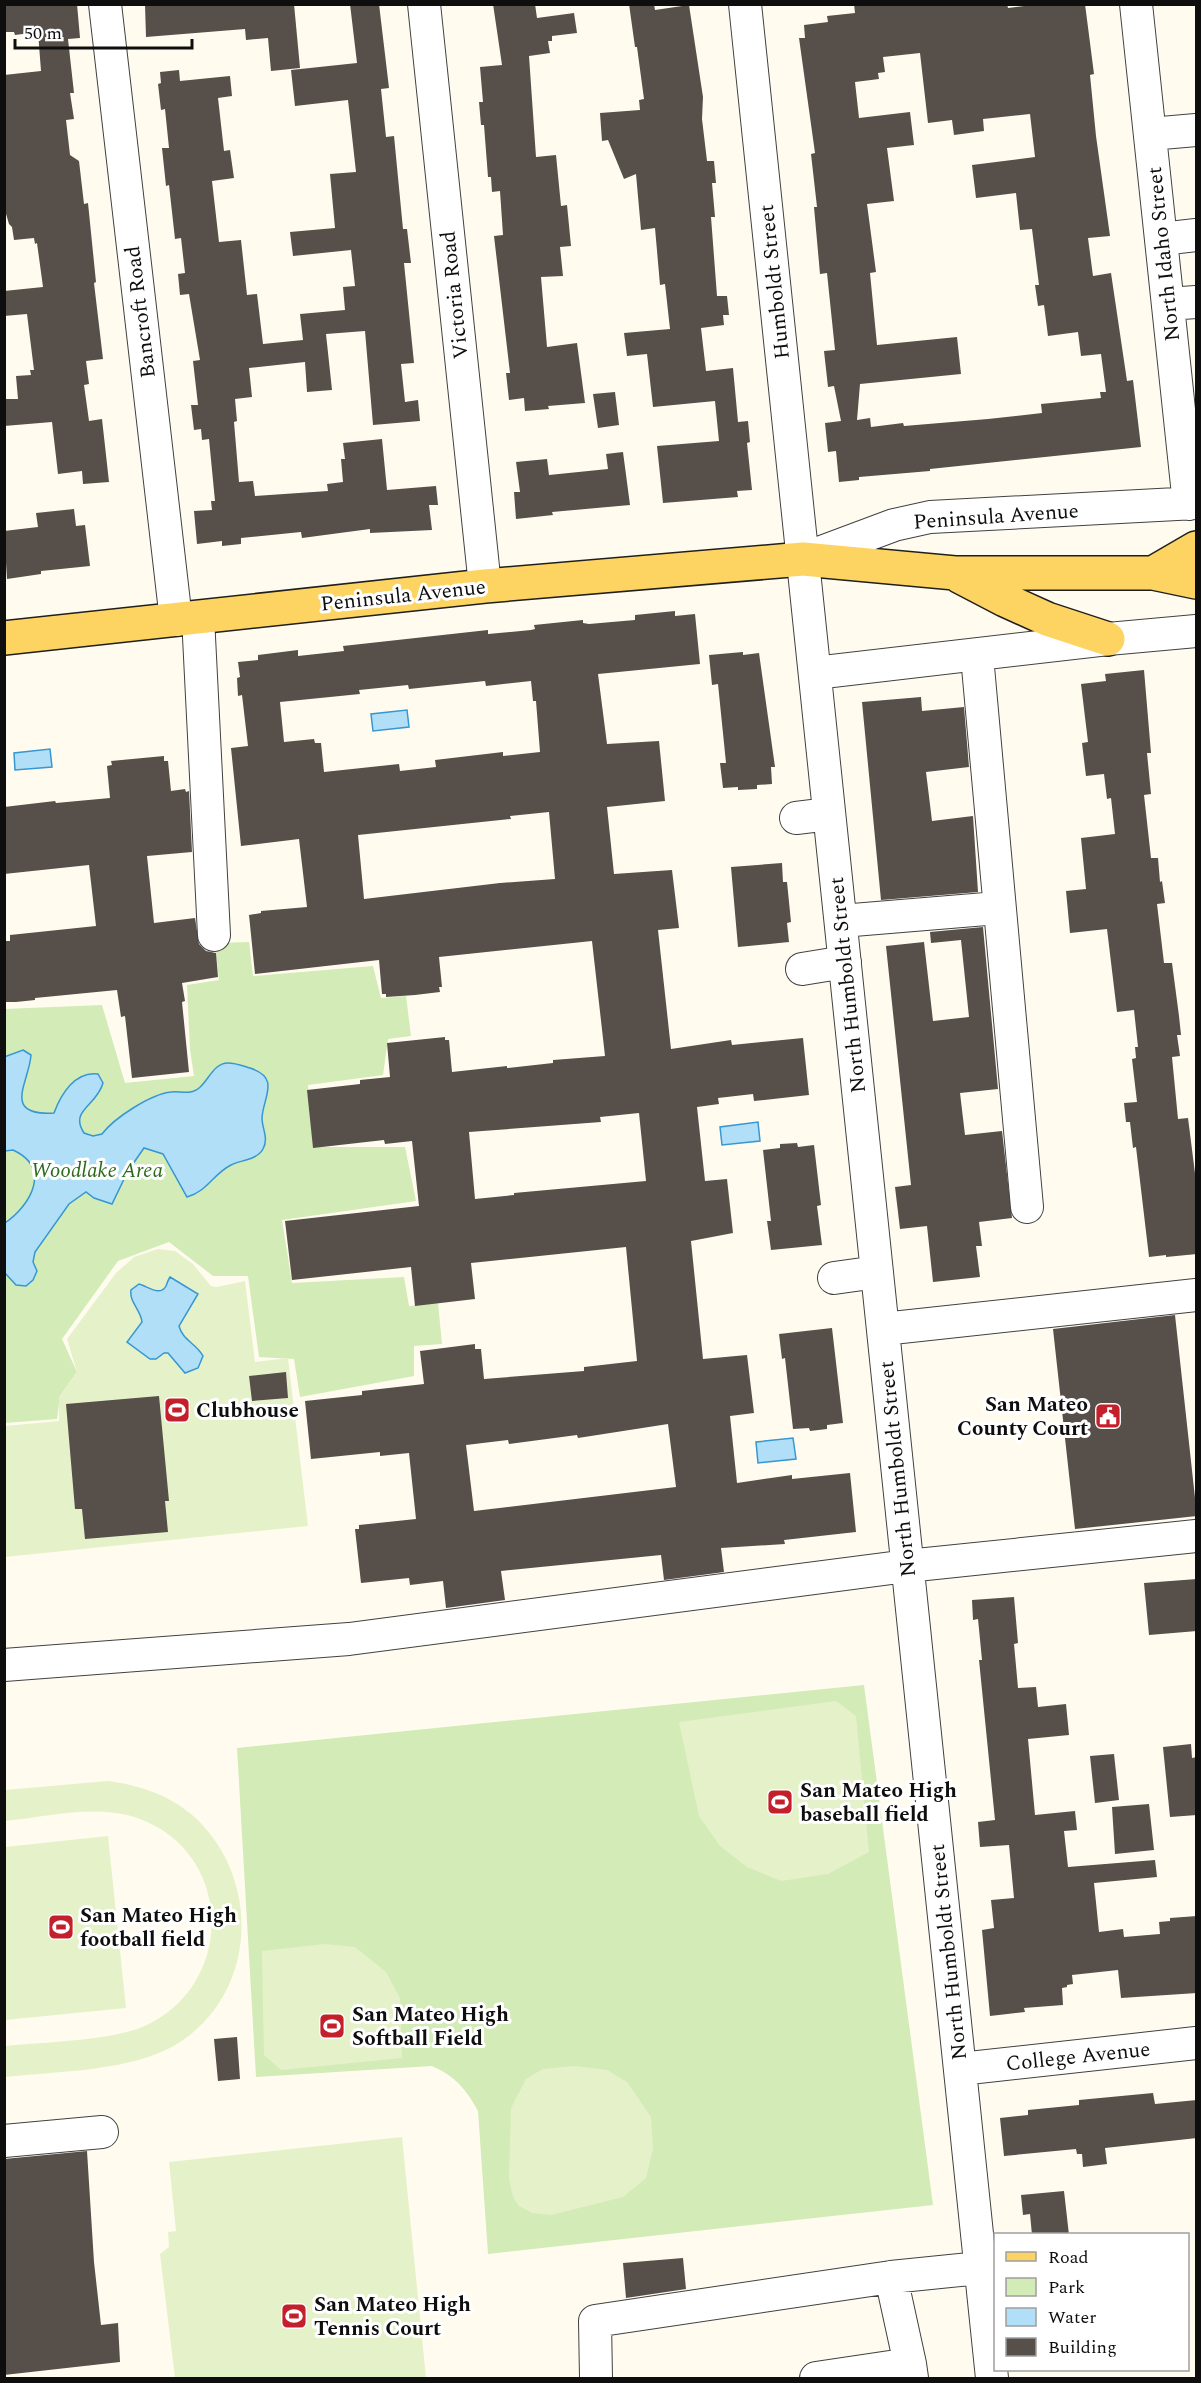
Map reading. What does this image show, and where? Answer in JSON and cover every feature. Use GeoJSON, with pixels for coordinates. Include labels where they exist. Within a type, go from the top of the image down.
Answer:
{"type":"FeatureCollection","features":[{"type":"Feature","properties":{"kind":"main road","name":"Peninsula Avenue"},"geometry":{"type":"LineString","coordinates":[[1153,573],[1197,548]]}},
{"type":"Feature","properties":{"kind":"main road","name":"Peninsula Avenue"},"geometry":{"type":"LineString","coordinates":[[4,638],[484,586],[803,559],[955,573],[1153,573],[1197,582]]}},
{"type":"Feature","properties":{"kind":"main road"},"geometry":{"type":"LineString","coordinates":[[955,573],[1047,619],[1108,639]]}},
{"type":"Feature","properties":{"kind":"street","name":"Bancroft Road"},"geometry":{"type":"LineString","coordinates":[[105,4],[187,618],[214,935]]}},
{"type":"Feature","properties":{"kind":"street","name":"Victoria Road"},"geometry":{"type":"LineString","coordinates":[[424,4],[484,586]]}},
{"type":"Feature","properties":{"kind":"street","name":"Humboldt Street"},"geometry":{"type":"LineString","coordinates":[[745,4],[803,559]]}},
{"type":"Feature","properties":{"kind":"street","name":"North Idaho Street"},"geometry":{"type":"LineString","coordinates":[[1136,4],[1161,239],[1182,303],[1193,503]]}},
{"type":"Feature","properties":{"kind":"street"},"geometry":{"type":"LineString","coordinates":[[1150,134],[1197,130]]}},
{"type":"Feature","properties":{"kind":"street"},"geometry":{"type":"LineString","coordinates":[[1161,239],[1197,235]]}},
{"type":"Feature","properties":{"kind":"street","name":"Peninsula Avenue"},"geometry":{"type":"LineString","coordinates":[[803,559],[894,525],[930,517],[1193,503]]}},
{"type":"Feature","properties":{"kind":"street","name":"North Humboldt Street"},"geometry":{"type":"LineString","coordinates":[[803,559],[992,2379]]}},
{"type":"Feature","properties":{"kind":"street"},"geometry":{"type":"LineString","coordinates":[[815,674],[1108,639],[1197,631]]}},
{"type":"Feature","properties":{"kind":"street"},"geometry":{"type":"LineString","coordinates":[[977,656],[998,908],[1027,1207]]}},
{"type":"Feature","properties":{"kind":"street"},"geometry":{"type":"LineString","coordinates":[[796,818],[829,814]]}},
{"type":"Feature","properties":{"kind":"street"},"geometry":{"type":"LineString","coordinates":[[841,921],[998,908]]}},
{"type":"Feature","properties":{"kind":"street"},"geometry":{"type":"LineString","coordinates":[[802,969],[845,962]]}},
{"type":"Feature","properties":{"kind":"street"},"geometry":{"type":"LineString","coordinates":[[834,1278],[877,1272]]}},
{"type":"Feature","properties":{"kind":"street"},"geometry":{"type":"LineString","coordinates":[[883,1329],[1197,1295]]}},
{"type":"Feature","properties":{"kind":"street"},"geometry":{"type":"LineString","coordinates":[[4,1665],[349,1640],[907,1566],[1197,1536]]}},
{"type":"Feature","properties":{"kind":"street","name":"College Avenue"},"geometry":{"type":"LineString","coordinates":[[960,2069],[1197,2043]]}},
{"type":"Feature","properties":{"kind":"street"},"geometry":{"type":"LineString","coordinates":[[4,2142],[102,2132]]}},
{"type":"Feature","properties":{"kind":"street"},"geometry":{"type":"LineString","coordinates":[[596,2379],[594,2321],[891,2277],[980,2268]]}},
{"type":"Feature","properties":{"kind":"street"},"geometry":{"type":"LineString","coordinates":[[816,2379],[911,2372],[891,2277]]}},
{"type":"Feature","properties":{"kind":"green space","name":"Woodlake Area"},"geometry":{"type":"Polygon","coordinates":[[[249,942],[253,976],[373,966],[381,998],[406,996],[411,1036],[388,1039],[383,1075],[308,1085],[313,1147],[405,1147],[416,1201],[282,1220],[292,1283],[404,1277],[409,1306],[438,1303],[442,1344],[414,1346],[414,1376],[300,1397],[294,1359],[259,1357],[248,1276],[213,1276],[169,1242],[118,1261],[62,1339],[77,1372],[60,1396],[57,1419],[5,1423],[4,1009],[102,1005],[125,1083],[194,1076],[190,1050],[187,985],[219,980],[215,943],[249,942]]]}},
{"type":"Feature","properties":{"kind":"green space","name":"Clubhouse"},"geometry":{"type":"Polygon","coordinates":[[[158,1249],[175,1251],[193,1264],[211,1286],[217,1287],[245,1281],[255,1362],[288,1358],[308,1526],[5,1557],[5,1426],[59,1421],[59,1398],[77,1372],[67,1339],[116,1273],[134,1257],[158,1249]]]}},
{"type":"Feature","properties":{"kind":"green space"},"geometry":{"type":"Polygon","coordinates":[[[864,1685],[933,2205],[488,2254],[478,2111],[469,2096],[453,2079],[432,2066],[256,2077],[237,1748],[864,1685]]]}},
{"type":"Feature","properties":{"kind":"green space","name":"San Mateo High baseball field"},"geometry":{"type":"Polygon","coordinates":[[[836,1701],[856,1716],[869,1852],[828,1874],[781,1881],[747,1867],[720,1846],[699,1816],[679,1722],[836,1701]]]}},
{"type":"Feature","properties":{"kind":"green space"},"geometry":{"type":"Polygon","coordinates":[[[108,1781],[141,1788],[172,1801],[191,1814],[214,1839],[230,1868],[239,1900],[241,1933],[236,1965],[224,1995],[204,2022],[177,2044],[138,2060],[116,2065],[5,2077],[5,2046],[99,2037],[135,2030],[149,2024],[177,2004],[197,1979],[208,1949],[212,1918],[206,1888],[193,1860],[171,1836],[140,1819],[107,1812],[73,1813],[5,1821],[5,1790],[108,1781]]]}},
{"type":"Feature","properties":{"kind":"green space","name":"San Mateo High football field"},"geometry":{"type":"Polygon","coordinates":[[[108,1836],[126,2008],[5,2020],[5,1847],[108,1836]]]}},
{"type":"Feature","properties":{"kind":"green space","name":"San Mateo High Softball Field"},"geometry":{"type":"Polygon","coordinates":[[[325,1944],[355,1947],[386,1972],[400,1998],[402,2058],[281,2070],[264,2055],[262,1951],[325,1944]]]}},
{"type":"Feature","properties":{"kind":"green space"},"geometry":{"type":"Polygon","coordinates":[[[575,2066],[607,2070],[627,2082],[651,2117],[653,2149],[646,2178],[623,2197],[551,2215],[532,2213],[519,2206],[513,2197],[509,2179],[511,2108],[526,2079],[543,2069],[575,2066]]]}},
{"type":"Feature","properties":{"kind":"green space","name":"San Mateo High Tennis Court"},"geometry":{"type":"Polygon","coordinates":[[[402,2137],[426,2378],[175,2378],[160,2254],[169,2247],[168,2232],[176,2231],[169,2162],[402,2137]]]}},
{"type":"Feature","properties":{"kind":"water"},"geometry":{"type":"Polygon","coordinates":[[[407,710],[409,727],[373,731],[371,714],[407,710]]]}},
{"type":"Feature","properties":{"kind":"water"},"geometry":{"type":"Polygon","coordinates":[[[50,749],[52,767],[15,770],[14,753],[50,749]]]}},
{"type":"Feature","properties":{"kind":"water"},"geometry":{"type":"Polygon","coordinates":[[[23,1050],[31,1055],[23,1086],[23,1103],[28,1109],[38,1113],[54,1113],[70,1085],[82,1076],[98,1074],[103,1083],[100,1091],[82,1113],[80,1119],[84,1133],[93,1136],[102,1134],[124,1114],[153,1097],[171,1092],[196,1090],[222,1064],[228,1063],[250,1068],[265,1077],[268,1083],[262,1118],[265,1145],[257,1155],[231,1165],[200,1191],[187,1197],[163,1154],[144,1148],[128,1171],[112,1204],[94,1198],[86,1192],[69,1204],[35,1252],[33,1262],[37,1271],[33,1280],[26,1286],[16,1285],[5,1273],[5,1223],[23,1207],[33,1187],[34,1176],[32,1166],[25,1158],[13,1150],[5,1151],[4,1057],[23,1050]]]}},
{"type":"Feature","properties":{"kind":"water"},"geometry":{"type":"Polygon","coordinates":[[[758,1122],[760,1141],[722,1145],[720,1127],[758,1122]]]}},
{"type":"Feature","properties":{"kind":"water"},"geometry":{"type":"Polygon","coordinates":[[[170,1277],[198,1294],[179,1326],[183,1335],[203,1356],[198,1368],[185,1373],[168,1353],[156,1359],[150,1359],[127,1342],[142,1322],[131,1290],[139,1284],[160,1291],[166,1286],[170,1277]]]}},
{"type":"Feature","properties":{"kind":"water"},"geometry":{"type":"Polygon","coordinates":[[[793,1438],[796,1459],[758,1463],[756,1442],[793,1438]]]}},
{"type":"Feature","properties":{"kind":"building"},"geometry":{"type":"Polygon","coordinates":[[[4,4],[77,4],[80,38],[68,39],[74,93],[70,93],[74,119],[66,120],[70,155],[79,161],[84,204],[88,203],[103,359],[86,361],[89,384],[84,385],[89,421],[102,419],[109,482],[83,484],[82,471],[58,474],[52,422],[4,426],[4,399],[18,399],[16,376],[31,375],[30,370],[34,370],[27,314],[4,316],[4,291],[43,287],[37,243],[35,244],[34,238],[14,240],[12,227],[4,207],[4,75],[41,71],[38,32],[15,35],[14,32],[4,32],[4,4]]]}},
{"type":"Feature","properties":{"kind":"building"},"geometry":{"type":"Polygon","coordinates":[[[294,4],[300,68],[271,71],[268,38],[246,40],[245,29],[146,37],[145,5],[294,4]]]}},
{"type":"Feature","properties":{"kind":"building"},"geometry":{"type":"Polygon","coordinates":[[[350,4],[379,4],[389,88],[381,89],[386,137],[394,136],[403,229],[407,229],[411,263],[404,263],[414,363],[401,364],[405,402],[418,400],[420,421],[373,425],[365,331],[326,334],[332,390],[307,392],[305,362],[249,368],[252,397],[235,399],[237,421],[234,422],[239,482],[253,481],[255,496],[328,491],[327,484],[343,482],[341,459],[345,459],[343,443],[382,439],[387,490],[436,486],[438,505],[429,505],[432,530],[370,533],[370,529],[302,538],[301,532],[241,538],[241,544],[222,546],[222,541],[197,544],[194,511],[212,510],[211,501],[215,501],[209,439],[202,440],[201,429],[194,430],[191,405],[198,405],[193,361],[200,360],[189,294],[180,295],[178,274],[185,273],[181,238],[175,239],[169,185],[166,186],[162,148],[169,148],[165,109],[161,110],[158,84],[161,83],[160,72],[179,70],[180,81],[230,76],[232,96],[218,98],[224,151],[230,150],[234,178],[212,181],[219,242],[241,240],[247,295],[257,294],[263,344],[303,340],[300,314],[345,310],[343,287],[355,286],[351,250],[293,256],[290,232],[335,228],[330,174],[356,172],[348,100],[295,106],[291,70],[357,63],[350,4]]]}},
{"type":"Feature","properties":{"kind":"building"},"geometry":{"type":"Polygon","coordinates":[[[493,4],[535,4],[537,18],[574,13],[577,33],[552,36],[552,41],[548,41],[550,53],[529,56],[536,157],[556,155],[561,206],[567,205],[571,246],[560,247],[563,276],[541,277],[547,347],[577,343],[585,403],[548,406],[549,409],[525,411],[524,398],[509,400],[506,373],[510,373],[494,236],[503,235],[500,191],[492,192],[491,177],[488,177],[484,125],[481,125],[479,102],[483,102],[480,67],[502,65],[493,4]]]}},
{"type":"Feature","properties":{"kind":"building"},"geometry":{"type":"Polygon","coordinates":[[[629,4],[654,4],[655,10],[689,5],[703,97],[702,119],[707,161],[714,161],[716,183],[712,183],[715,217],[711,217],[717,296],[727,296],[729,315],[723,315],[724,325],[701,328],[706,371],[733,368],[738,422],[748,421],[750,442],[747,443],[752,490],[737,491],[738,497],[663,503],[657,446],[719,441],[715,401],[653,407],[647,354],[627,356],[624,333],[670,329],[665,284],[660,285],[655,228],[641,230],[636,174],[624,179],[608,140],[602,141],[600,113],[640,110],[639,100],[644,99],[629,4]]]}},
{"type":"Feature","properties":{"kind":"building"},"geometry":{"type":"Polygon","coordinates":[[[854,4],[1007,4],[1008,8],[1040,4],[1085,4],[1094,74],[1090,75],[1096,136],[1110,236],[1088,238],[1093,276],[1111,273],[1127,381],[1133,380],[1141,447],[859,477],[859,480],[839,482],[836,451],[828,452],[825,423],[841,421],[834,386],[828,387],[824,351],[835,350],[827,273],[820,274],[814,207],[817,207],[811,154],[815,153],[799,38],[805,38],[804,25],[828,22],[827,16],[855,13],[854,4]],[[920,53],[883,57],[885,72],[878,73],[879,79],[855,82],[859,118],[910,112],[914,145],[887,148],[894,201],[867,204],[876,272],[870,273],[877,345],[957,337],[961,374],[860,384],[857,420],[870,418],[871,427],[903,423],[904,426],[988,419],[1042,413],[1041,404],[1101,398],[1100,392],[1106,392],[1101,354],[1081,356],[1078,332],[1048,336],[1044,305],[1038,306],[1035,285],[1039,285],[1032,229],[1020,230],[1016,193],[976,198],[972,165],[1035,157],[1030,114],[983,119],[984,131],[954,135],[952,120],[928,123],[920,53]]]}},
{"type":"Feature","properties":{"kind":"building"},"geometry":{"type":"Polygon","coordinates":[[[615,392],[619,425],[598,428],[593,394],[615,392]]]}},
{"type":"Feature","properties":{"kind":"building"},"geometry":{"type":"Polygon","coordinates":[[[623,452],[630,505],[552,512],[553,515],[516,519],[514,492],[520,492],[516,462],[547,459],[549,475],[608,469],[606,454],[623,452]]]}},
{"type":"Feature","properties":{"kind":"building"},"geometry":{"type":"Polygon","coordinates":[[[74,509],[76,526],[85,525],[90,566],[41,571],[41,574],[7,579],[4,531],[38,527],[36,513],[74,509]]]}},
{"type":"Feature","properties":{"kind":"building"},"geometry":{"type":"Polygon","coordinates":[[[675,611],[675,616],[695,614],[700,664],[598,674],[607,744],[659,741],[665,801],[607,807],[614,874],[672,870],[679,928],[658,930],[671,1049],[731,1040],[732,1045],[803,1038],[809,1095],[754,1101],[753,1094],[718,1098],[719,1104],[697,1107],[705,1181],[727,1179],[733,1233],[691,1241],[703,1359],[747,1355],[754,1413],[730,1416],[737,1483],[792,1475],[792,1479],[850,1473],[856,1532],[784,1540],[785,1544],[721,1548],[724,1572],[664,1580],[661,1555],[501,1571],[505,1600],[446,1608],[443,1581],[410,1585],[409,1578],[361,1583],[355,1529],[359,1529],[359,1525],[416,1519],[409,1453],[380,1456],[380,1452],[311,1459],[305,1401],[362,1395],[362,1391],[424,1384],[420,1351],[475,1344],[475,1349],[481,1349],[484,1379],[584,1371],[584,1367],[637,1361],[626,1247],[471,1263],[475,1299],[415,1306],[411,1267],[292,1280],[285,1221],[419,1206],[412,1141],[385,1144],[384,1140],[313,1148],[307,1090],[360,1084],[360,1080],[390,1077],[387,1043],[445,1037],[445,1040],[449,1040],[452,1072],[605,1056],[592,941],[439,957],[442,987],[439,987],[440,992],[415,995],[386,997],[386,994],[382,994],[379,960],[255,974],[249,915],[261,913],[261,911],[307,907],[299,839],[241,846],[231,748],[248,746],[242,695],[238,696],[237,678],[240,677],[238,662],[258,660],[258,655],[298,650],[298,656],[344,651],[343,646],[488,630],[488,634],[531,630],[535,629],[534,625],[583,620],[583,623],[589,624],[635,620],[635,615],[675,611]],[[485,681],[409,689],[408,685],[359,690],[360,694],[280,702],[284,742],[314,739],[315,743],[321,743],[324,772],[399,764],[400,771],[436,767],[435,760],[503,752],[503,756],[540,752],[536,701],[533,701],[531,681],[486,686],[485,681]],[[549,812],[510,816],[511,819],[358,835],[364,899],[555,879],[549,812]],[[639,1113],[600,1117],[601,1122],[469,1132],[475,1199],[514,1195],[514,1193],[646,1181],[639,1113]],[[668,1424],[578,1438],[577,1435],[509,1444],[508,1440],[466,1445],[474,1511],[676,1487],[668,1424]]]}},
{"type":"Feature","properties":{"kind":"building"},"geometry":{"type":"Polygon","coordinates":[[[743,652],[743,655],[759,653],[775,767],[771,767],[772,784],[757,785],[757,789],[738,790],[738,787],[723,788],[720,763],[726,763],[718,684],[712,685],[709,655],[743,652]]]}},
{"type":"Feature","properties":{"kind":"building"},"geometry":{"type":"Polygon","coordinates":[[[1144,670],[1151,753],[1147,753],[1151,794],[1144,795],[1151,858],[1158,858],[1165,903],[1157,904],[1164,963],[1172,963],[1181,1035],[1177,1035],[1180,1056],[1172,1057],[1178,1119],[1188,1118],[1197,1189],[1197,1254],[1166,1257],[1166,1255],[1149,1257],[1136,1147],[1133,1148],[1130,1122],[1126,1122],[1124,1103],[1137,1102],[1132,1059],[1136,1058],[1135,1047],[1138,1047],[1134,1010],[1117,1012],[1107,929],[1070,933],[1066,891],[1086,889],[1081,838],[1115,834],[1111,798],[1107,799],[1104,774],[1086,776],[1082,743],[1088,742],[1081,684],[1106,681],[1105,674],[1144,670]]]}},
{"type":"Feature","properties":{"kind":"building"},"geometry":{"type":"Polygon","coordinates":[[[921,697],[922,711],[964,707],[969,767],[926,772],[932,821],[973,816],[978,892],[881,900],[862,702],[921,697]]]}},
{"type":"Feature","properties":{"kind":"building"},"geometry":{"type":"Polygon","coordinates":[[[164,756],[164,761],[168,761],[171,791],[185,789],[186,792],[189,791],[192,852],[147,856],[154,923],[195,918],[199,944],[206,951],[216,953],[218,977],[182,983],[189,1072],[132,1078],[125,1016],[121,1017],[117,990],[4,1002],[4,941],[10,941],[10,935],[96,926],[89,865],[4,874],[4,807],[110,798],[107,766],[112,765],[111,761],[164,756]]]}},
{"type":"Feature","properties":{"kind":"building"},"geometry":{"type":"Polygon","coordinates":[[[782,863],[783,882],[787,882],[791,922],[787,923],[789,942],[738,947],[731,867],[782,863]]]}},
{"type":"Feature","properties":{"kind":"building"},"geometry":{"type":"Polygon","coordinates":[[[983,927],[998,1089],[960,1093],[965,1135],[1002,1131],[1012,1218],[979,1222],[982,1246],[976,1246],[980,1277],[933,1282],[927,1226],[900,1229],[895,1187],[911,1185],[886,946],[924,942],[933,1021],[969,1017],[961,940],[931,943],[930,932],[983,927]]]}},
{"type":"Feature","properties":{"kind":"building"},"geometry":{"type":"Polygon","coordinates":[[[797,1143],[798,1147],[814,1145],[821,1205],[817,1206],[822,1245],[771,1250],[767,1221],[771,1221],[763,1150],[780,1148],[780,1144],[797,1143]]]}},
{"type":"Feature","properties":{"kind":"building"},"geometry":{"type":"Polygon","coordinates":[[[1175,1315],[1197,1516],[1075,1529],[1053,1329],[1175,1315]]]}},
{"type":"Feature","properties":{"kind":"building"},"geometry":{"type":"Polygon","coordinates":[[[832,1328],[843,1423],[827,1425],[827,1429],[810,1431],[809,1428],[793,1429],[785,1358],[782,1359],[779,1334],[832,1328]]]}},
{"type":"Feature","properties":{"kind":"building"},"geometry":{"type":"Polygon","coordinates":[[[286,1372],[288,1398],[252,1401],[249,1376],[286,1372]]]}},
{"type":"Feature","properties":{"kind":"building"},"geometry":{"type":"Polygon","coordinates":[[[159,1396],[169,1501],[165,1501],[168,1532],[85,1539],[82,1509],[75,1509],[66,1404],[159,1396]]]}},
{"type":"Feature","properties":{"kind":"building"},"geometry":{"type":"Polygon","coordinates":[[[1197,1579],[1197,1631],[1149,1635],[1144,1583],[1197,1579]]]}},
{"type":"Feature","properties":{"kind":"building"},"geometry":{"type":"Polygon","coordinates":[[[1014,1597],[1018,1643],[1014,1644],[1018,1688],[1036,1687],[1038,1707],[1066,1704],[1069,1735],[1028,1739],[1035,1815],[1075,1811],[1077,1830],[1064,1831],[1068,1867],[1155,1860],[1157,1877],[1094,1883],[1099,1932],[1123,1929],[1124,1937],[1160,1934],[1159,1922],[1170,1921],[1170,1918],[1197,1916],[1197,1993],[1121,1998],[1118,1970],[1072,1975],[1073,1984],[1062,1988],[1063,2005],[1024,2008],[1025,2012],[990,2016],[982,1930],[994,1928],[991,1900],[1014,1898],[1009,1845],[980,1847],[978,1822],[995,1820],[979,1660],[982,1660],[978,1619],[973,1620],[972,1600],[1014,1597]]]}},
{"type":"Feature","properties":{"kind":"building"},"geometry":{"type":"Polygon","coordinates":[[[1191,1744],[1192,1758],[1197,1757],[1197,1815],[1170,1817],[1163,1747],[1191,1744]]]}},
{"type":"Feature","properties":{"kind":"building"},"geometry":{"type":"Polygon","coordinates":[[[1114,1754],[1119,1800],[1095,1803],[1090,1756],[1114,1754]]]}},
{"type":"Feature","properties":{"kind":"building"},"geometry":{"type":"Polygon","coordinates":[[[1149,1804],[1154,1850],[1115,1854],[1112,1807],[1149,1804]]]}},
{"type":"Feature","properties":{"kind":"building"},"geometry":{"type":"Polygon","coordinates":[[[237,2037],[240,2079],[218,2081],[214,2039],[237,2037]]]}},
{"type":"Feature","properties":{"kind":"building"},"geometry":{"type":"Polygon","coordinates":[[[1153,2093],[1155,2104],[1197,2100],[1197,2138],[1105,2148],[1107,2164],[1083,2167],[1082,2154],[1077,2154],[1076,2149],[1004,2156],[1000,2118],[1028,2115],[1028,2110],[1079,2105],[1079,2100],[1153,2093]]]}},
{"type":"Feature","properties":{"kind":"building"},"geometry":{"type":"Polygon","coordinates":[[[87,2151],[94,2262],[101,2325],[118,2323],[120,2362],[4,2375],[4,2159],[87,2151]]]}},
{"type":"Feature","properties":{"kind":"building"},"geometry":{"type":"Polygon","coordinates":[[[1064,2191],[1069,2233],[1032,2233],[1030,2214],[1023,2215],[1021,2195],[1064,2191]]]}},
{"type":"Feature","properties":{"kind":"building"},"geometry":{"type":"Polygon","coordinates":[[[683,2258],[686,2289],[626,2298],[623,2263],[683,2258]]]}},
{"type":"Feature","properties":{"kind":"place","name":"Clubhouse"},"geometry":{"type":"Point","coordinates":[177,1410]}},
{"type":"Feature","properties":{"kind":"place","name":"San Mateo County Court"},"geometry":{"type":"Point","coordinates":[1108,1416]}},
{"type":"Feature","properties":{"kind":"place","name":"San Mateo High baseball field"},"geometry":{"type":"Point","coordinates":[780,1802]}},
{"type":"Feature","properties":{"kind":"place","name":"San Mateo High football field"},"geometry":{"type":"Point","coordinates":[61,1927]}},
{"type":"Feature","properties":{"kind":"place","name":"San Mateo High Softball Field"},"geometry":{"type":"Point","coordinates":[332,2026]}},
{"type":"Feature","properties":{"kind":"place","name":"San Mateo High Tennis Court"},"geometry":{"type":"Point","coordinates":[294,2316]}}]}
